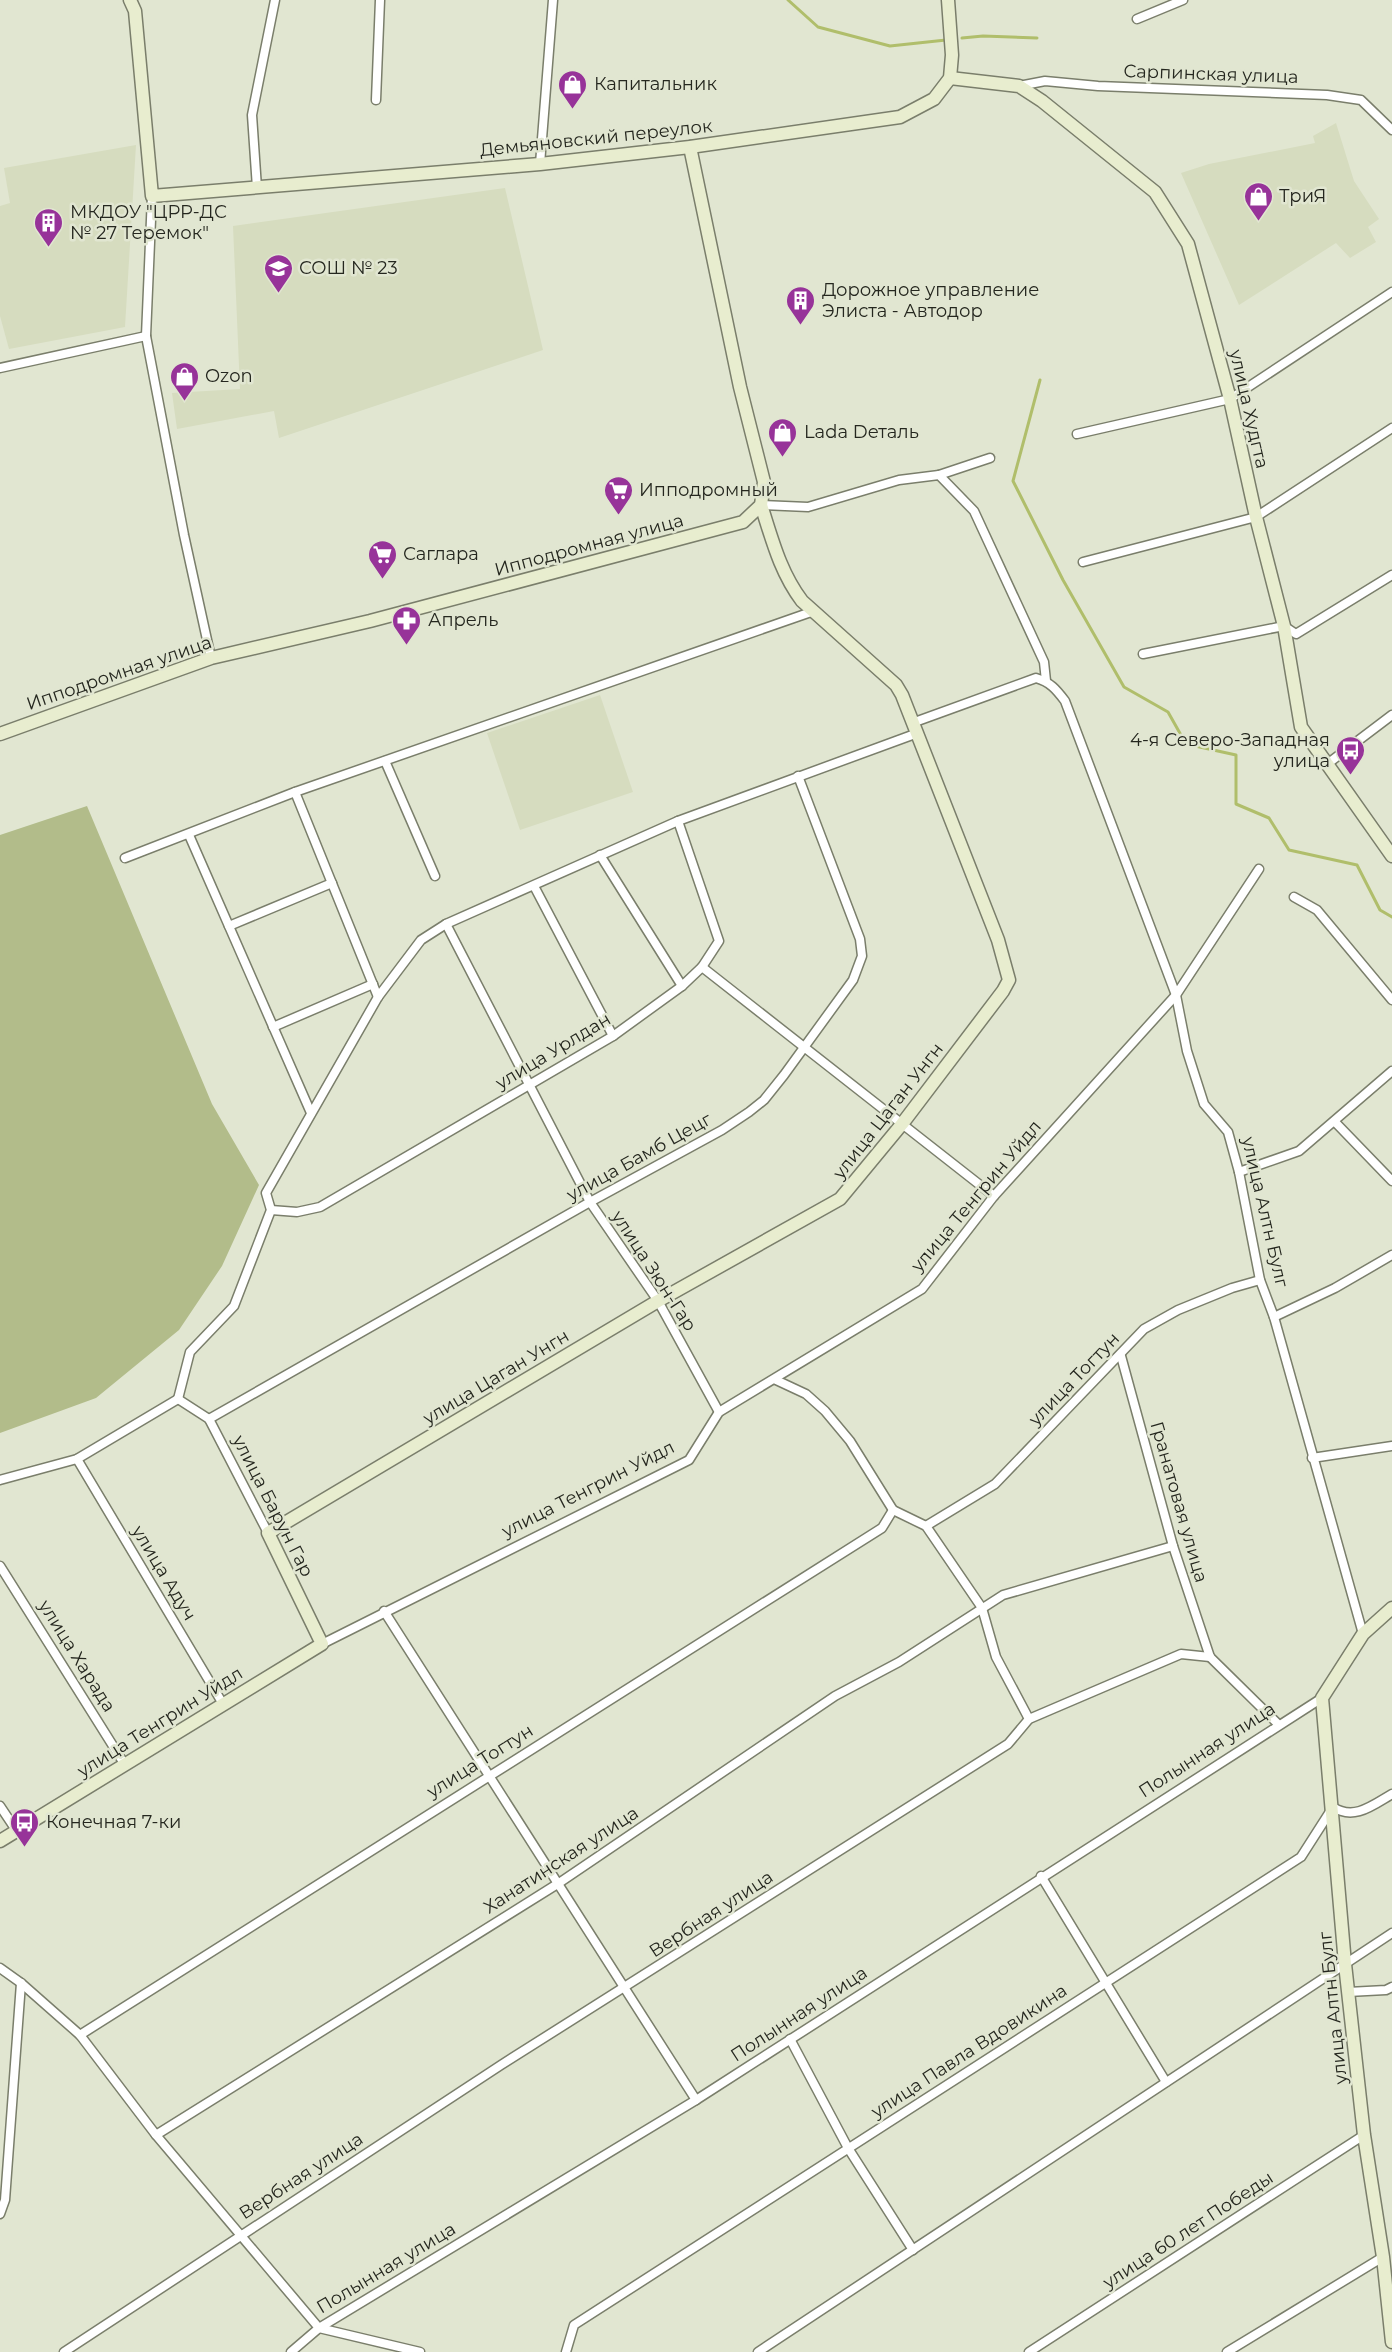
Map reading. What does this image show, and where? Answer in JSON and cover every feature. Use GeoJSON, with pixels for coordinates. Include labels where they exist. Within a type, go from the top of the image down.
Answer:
{"type":"FeatureCollection","features":[{"type":"Feature","properties":{"kind":"street"},"geometry":{"type":"LineString","coordinates":[[130,0],[135,11],[152,196],[146,336],[182,524],[211,658]]}},
{"type":"Feature","properties":{"kind":"street"},"geometry":{"type":"LineString","coordinates":[[258,188],[252,115],[275,0]]}},
{"type":"Feature","properties":{"kind":"street"},"geometry":{"type":"LineString","coordinates":[[376,99],[380,0]]}},
{"type":"Feature","properties":{"kind":"street"},"geometry":{"type":"LineString","coordinates":[[540,164],[554,0]]}},
{"type":"Feature","properties":{"kind":"street"},"geometry":{"type":"LineString","coordinates":[[948,0],[952,55],[950,78]]}},
{"type":"Feature","properties":{"kind":"street"},"geometry":{"type":"LineString","coordinates":[[1137,19],[1183,0]]}},
{"type":"Feature","properties":{"kind":"street","name":"Демьяновский переулок"},"geometry":{"type":"LineString","coordinates":[[152,196],[540,164],[690,147],[900,117],[934,99],[950,78]]}},
{"type":"Feature","properties":{"kind":"street","name":"улица Худгта"},"geometry":{"type":"LineString","coordinates":[[950,78],[1019,86],[1075,125],[1155,192],[1188,244],[1230,399],[1256,517],[1284,626],[1302,727],[1326,765],[1392,856]]}},
{"type":"Feature","properties":{"kind":"street","name":"Сарпинская улица"},"geometry":{"type":"LineString","coordinates":[[1019,86],[1045,81],[1098,86],[1327,95],[1361,100],[1392,129]]}},
{"type":"Feature","properties":{"kind":"street"},"geometry":{"type":"LineString","coordinates":[[690,147],[740,387],[764,482],[762,505],[808,507],[899,480],[939,475],[990,458]]}},
{"type":"Feature","properties":{"kind":"street"},"geometry":{"type":"LineString","coordinates":[[1077,434],[1230,399],[1392,292]]}},
{"type":"Feature","properties":{"kind":"street"},"geometry":{"type":"LineString","coordinates":[[0,368],[146,336]]}},
{"type":"Feature","properties":{"kind":"street"},"geometry":{"type":"LineString","coordinates":[[1083,562],[1256,517],[1392,428]]}},
{"type":"Feature","properties":{"kind":"street"},"geometry":{"type":"LineString","coordinates":[[0,1480],[77,1459],[178,1399],[190,1352],[234,1306],[271,1210],[266,1193],[378,998],[421,940],[446,924],[678,821],[798,776],[1036,678],[1046,681],[1044,662],[974,512],[939,475]]}},
{"type":"Feature","properties":{"kind":"street","name":"улица Цаган Унгн"},"geometry":{"type":"LineString","coordinates":[[268,1533],[658,1301],[840,1199],[902,1124],[1009,980],[998,940],[896,685],[802,601],[783,572],[762,505]]}},
{"type":"Feature","properties":{"kind":"street","name":"Ипподромная улица"},"geometry":{"type":"LineString","coordinates":[[0,734],[211,658],[370,621],[743,522],[762,505]]}},
{"type":"Feature","properties":{"kind":"street"},"geometry":{"type":"LineString","coordinates":[[1143,654],[1284,626],[1296,634],[1392,575]]}},
{"type":"Feature","properties":{"kind":"street"},"geometry":{"type":"LineString","coordinates":[[125,858],[295,792],[814,611]]}},
{"type":"Feature","properties":{"kind":"street","name":"улица Алтн Булг"},"geometry":{"type":"LineString","coordinates":[[1046,681],[1065,701],[1176,994],[1187,1051],[1204,1104],[1228,1132],[1239,1172],[1260,1280],[1274,1317],[1312,1458],[1364,1634]]}},
{"type":"Feature","properties":{"kind":"street"},"geometry":{"type":"LineString","coordinates":[[1326,765],[1392,715]]}},
{"type":"Feature","properties":{"kind":"street"},"geometry":{"type":"LineString","coordinates":[[385,761],[435,876]]}},
{"type":"Feature","properties":{"kind":"street","name":"улица Бамб Цецг"},"geometry":{"type":"LineString","coordinates":[[208,1419],[590,1202],[722,1130],[764,1100],[853,980],[862,956],[860,939],[798,776]]}},
{"type":"Feature","properties":{"kind":"street"},"geometry":{"type":"LineString","coordinates":[[295,792],[378,998]]}},
{"type":"Feature","properties":{"kind":"street","name":"улица Урлдан"},"geometry":{"type":"LineString","coordinates":[[271,1210],[297,1212],[320,1207],[613,1036],[682,986],[702,967],[719,940],[678,821]]}},
{"type":"Feature","properties":{"kind":"street"},"geometry":{"type":"LineString","coordinates":[[189,835],[311,1113]]}},
{"type":"Feature","properties":{"kind":"street"},"geometry":{"type":"LineString","coordinates":[[600,855],[682,986]]}},
{"type":"Feature","properties":{"kind":"street","name":"улица Тенгрин Уйдл"},"geometry":{"type":"LineString","coordinates":[[0,1841],[322,1644],[689,1460],[719,1412],[776,1380],[922,1289],[994,1196],[1176,994],[1259,869]]}},
{"type":"Feature","properties":{"kind":"street"},"geometry":{"type":"LineString","coordinates":[[229,926],[332,883]]}},
{"type":"Feature","properties":{"kind":"street"},"geometry":{"type":"LineString","coordinates":[[534,886],[613,1036]]}},
{"type":"Feature","properties":{"kind":"street"},"geometry":{"type":"LineString","coordinates":[[1294,897],[1317,910],[1392,1000]]}},
{"type":"Feature","properties":{"kind":"street","name":"улица Зюн-Гар"},"geometry":{"type":"LineString","coordinates":[[446,924],[590,1202],[658,1301],[719,1412]]}},
{"type":"Feature","properties":{"kind":"street"},"geometry":{"type":"LineString","coordinates":[[702,967],[804,1044],[994,1196]]}},
{"type":"Feature","properties":{"kind":"street"},"geometry":{"type":"LineString","coordinates":[[273,1026],[373,984]]}},
{"type":"Feature","properties":{"kind":"street"},"geometry":{"type":"LineString","coordinates":[[1239,1172],[1299,1151],[1392,1071]]}},
{"type":"Feature","properties":{"kind":"street"},"geometry":{"type":"LineString","coordinates":[[1335,1122],[1392,1181]]}},
{"type":"Feature","properties":{"kind":"street"},"geometry":{"type":"LineString","coordinates":[[1274,1317],[1335,1288],[1392,1255]]}},
{"type":"Feature","properties":{"kind":"street","name":"улица Тогтун"},"geometry":{"type":"LineString","coordinates":[[926,1526],[995,1484],[1144,1329],[1169,1315],[1232,1287],[1260,1280]]}},
{"type":"Feature","properties":{"kind":"street","name":"Гранатовая улица"},"geometry":{"type":"LineString","coordinates":[[1120,1356],[1173,1546],[1210,1657]]}},
{"type":"Feature","properties":{"kind":"street"},"geometry":{"type":"LineString","coordinates":[[776,1380],[806,1394],[825,1411],[850,1441],[893,1510],[926,1526],[982,1608],[996,1657],[1029,1719]]}},
{"type":"Feature","properties":{"kind":"street","name":"улица Барун Гар"},"geometry":{"type":"LineString","coordinates":[[178,1399],[208,1419],[268,1533],[322,1644]]}},
{"type":"Feature","properties":{"kind":"street"},"geometry":{"type":"LineString","coordinates":[[1312,1458],[1392,1446]]}},
{"type":"Feature","properties":{"kind":"street","name":"улица Адуч"},"geometry":{"type":"LineString","coordinates":[[77,1459],[223,1704]]}},
{"type":"Feature","properties":{"kind":"street","name":"улица Тогтун"},"geometry":{"type":"LineString","coordinates":[[80,2035],[882,1528],[893,1510]]}},
{"type":"Feature","properties":{"kind":"street","name":"Ханатинская улица"},"geometry":{"type":"LineString","coordinates":[[156,2135],[559,1884],[835,1696],[899,1662],[1004,1595],[1173,1546]]}},
{"type":"Feature","properties":{"kind":"street","name":"улица Харада"},"geometry":{"type":"LineString","coordinates":[[0,1566],[125,1764]]}},
{"type":"Feature","properties":{"kind":"street"},"geometry":{"type":"LineString","coordinates":[[1322,1698],[1336,1672],[1364,1634],[1392,1608]]}},
{"type":"Feature","properties":{"kind":"street"},"geometry":{"type":"LineString","coordinates":[[384,1611],[487,1776],[559,1884],[696,2100]]}},
{"type":"Feature","properties":{"kind":"street","name":"Вербная улица"},"geometry":{"type":"LineString","coordinates":[[64,2352],[501,2065],[625,1989],[1008,1744],[1029,1719],[1181,1654],[1210,1657]]}},
{"type":"Feature","properties":{"kind":"street"},"geometry":{"type":"LineString","coordinates":[[1210,1657],[1278,1724]]}},
{"type":"Feature","properties":{"kind":"street","name":"улица Алтн Булг"},"geometry":{"type":"LineString","coordinates":[[1322,1698],[1348,1992],[1364,2135],[1383,2257],[1392,2342]]}},
{"type":"Feature","properties":{"kind":"street","name":"Полынная улица"},"geometry":{"type":"LineString","coordinates":[[291,2352],[318,2328],[696,2100],[1041,1876],[1322,1698]]}},
{"type":"Feature","properties":{"kind":"street"},"geometry":{"type":"LineString","coordinates":[[1333,1807],[1342,1813],[1360,1812],[1392,1794]]}},
{"type":"Feature","properties":{"kind":"street"},"geometry":{"type":"LineString","coordinates":[[0,1806],[16,1830]]}},
{"type":"Feature","properties":{"kind":"street","name":"улица Павла Вдовикина"},"geometry":{"type":"LineString","coordinates":[[566,2352],[574,2325],[1300,1857],[1333,1807]]}},
{"type":"Feature","properties":{"kind":"street"},"geometry":{"type":"LineString","coordinates":[[1041,1876],[1166,2082]]}},
{"type":"Feature","properties":{"kind":"street"},"geometry":{"type":"LineString","coordinates":[[758,2352],[1392,1933]]}},
{"type":"Feature","properties":{"kind":"street"},"geometry":{"type":"LineString","coordinates":[[0,1968],[21,1983],[80,2035],[156,2135],[318,2328],[420,2352]]}},
{"type":"Feature","properties":{"kind":"street"},"geometry":{"type":"LineString","coordinates":[[0,2214],[5,2200],[21,1983]]}},
{"type":"Feature","properties":{"kind":"street"},"geometry":{"type":"LineString","coordinates":[[1348,1992],[1386,1990],[1392,1987]]}},
{"type":"Feature","properties":{"kind":"street"},"geometry":{"type":"LineString","coordinates":[[790,2039],[848,2148],[913,2250]]}},
{"type":"Feature","properties":{"kind":"street","name":"улица 60 лет Победы"},"geometry":{"type":"LineString","coordinates":[[1029,2352],[1364,2135]]}},
{"type":"Feature","properties":{"kind":"street"},"geometry":{"type":"LineString","coordinates":[[1227,2352],[1383,2257]]}},
{"type":"Feature","properties":{"kind":"shaded area"},"geometry":{"type":"Polygon","coordinates":[[[1336,123],[1354,181],[1379,219],[1368,227],[1376,242],[1350,258],[1336,243],[1239,305],[1181,173],[1209,164],[1315,143],[1313,136],[1336,123]]]}},
{"type":"Feature","properties":{"kind":"shaded area"},"geometry":{"type":"Polygon","coordinates":[[[136,145],[125,327],[9,349],[0,316],[0,206],[10,203],[4,168],[136,145]]]}},
{"type":"Feature","properties":{"kind":"shaded area"},"geometry":{"type":"Polygon","coordinates":[[[505,188],[543,350],[279,438],[274,411],[177,429],[172,393],[240,389],[233,226],[505,188]]]}},
{"type":"Feature","properties":{"kind":"shaded area"},"geometry":{"type":"Polygon","coordinates":[[[600,695],[633,792],[520,830],[487,733],[600,695]]]}},
{"type":"Feature","properties":{"kind":"green space"},"geometry":{"type":"Polygon","coordinates":[[[87,806],[212,1104],[259,1185],[222,1266],[179,1330],[96,1398],[0,1433],[0,835],[87,806]]]}},
{"type":"Feature","properties":{"kind":"waterway"},"geometry":{"type":"LineString","coordinates":[[788,0],[818,27],[890,46],[946,40]]}},
{"type":"Feature","properties":{"kind":"waterway"},"geometry":{"type":"LineString","coordinates":[[962,38],[983,36],[1037,38]]}},
{"type":"Feature","properties":{"kind":"waterway"},"geometry":{"type":"LineString","coordinates":[[1040,380],[1013,481],[1063,580],[1124,687],[1168,712],[1186,744],[1236,755],[1236,804],[1269,818],[1289,850],[1357,865],[1380,910],[1392,917]]}},
{"type":"Feature","properties":{"kind":"place","name":"Капитальник"},"geometry":{"type":"Point","coordinates":[573,110]}},
{"type":"Feature","properties":{"kind":"place","name":"ТриЯ"},"geometry":{"type":"Point","coordinates":[1258,222]}},
{"type":"Feature","properties":{"kind":"place","name":"МКДОУ \"ЦРР-ДС № 27 Теремок\""},"geometry":{"type":"Point","coordinates":[49,248]}},
{"type":"Feature","properties":{"kind":"place","name":"СОШ № 23"},"geometry":{"type":"Point","coordinates":[278,294]}},
{"type":"Feature","properties":{"kind":"place","name":"Дорожное управление Элиста - Автодор"},"geometry":{"type":"Point","coordinates":[801,326]}},
{"type":"Feature","properties":{"kind":"place","name":"Ozon"},"geometry":{"type":"Point","coordinates":[184,402]}},
{"type":"Feature","properties":{"kind":"place","name":"Lada Dеталь"},"geometry":{"type":"Point","coordinates":[783,458]}},
{"type":"Feature","properties":{"kind":"place","name":"Ипподромный"},"geometry":{"type":"Point","coordinates":[618,516]}},
{"type":"Feature","properties":{"kind":"place","name":"Саглара"},"geometry":{"type":"Point","coordinates":[382,580]}},
{"type":"Feature","properties":{"kind":"place","name":"Апрель"},"geometry":{"type":"Point","coordinates":[407,646]}},
{"type":"Feature","properties":{"kind":"place","name":"4-я Северо-Западная улица"},"geometry":{"type":"Point","coordinates":[1351,776]}},
{"type":"Feature","properties":{"kind":"place","name":"Конечная 7-ки"},"geometry":{"type":"Point","coordinates":[25,1848]}}]}
